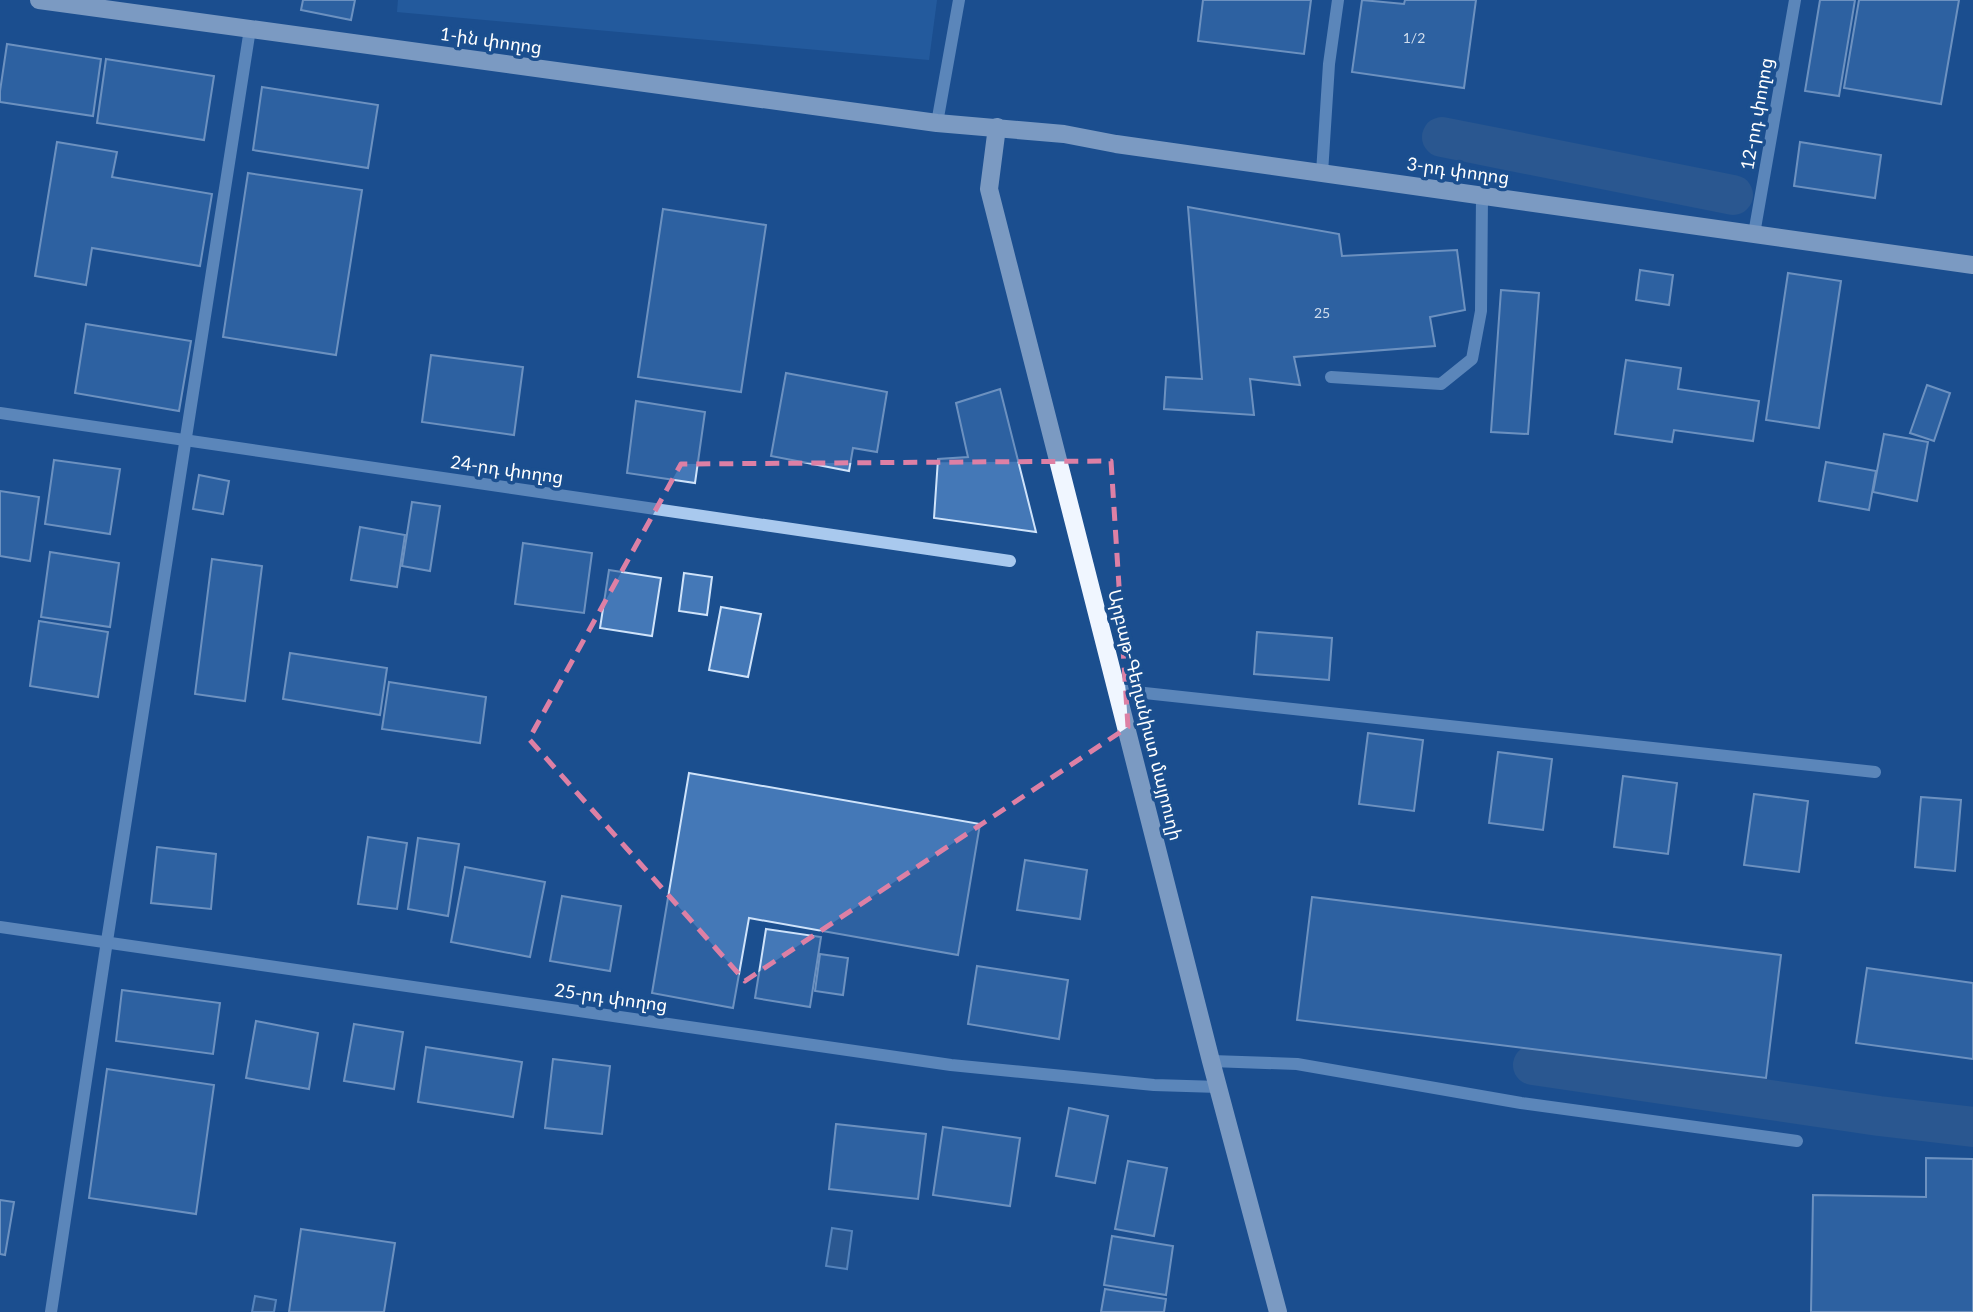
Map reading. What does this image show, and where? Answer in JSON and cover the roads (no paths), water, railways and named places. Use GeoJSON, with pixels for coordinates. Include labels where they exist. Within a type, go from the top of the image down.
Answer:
{"type":"FeatureCollection","features":[{"type":"Feature","properties":{"kind":"main road","name":"1-ին փողոց"},"geometry":{"type":"LineString","coordinates":[[39,0],[937,123]]}},
{"type":"Feature","properties":{"kind":"main road","name":"3-րդ փողոց"},"geometry":{"type":"LineString","coordinates":[[937,123],[1065,134],[1116,144],[1973,265]]}},
{"type":"Feature","properties":{"kind":"main road","name":"Արբաթ-Գեղանիստ մայրուղի"},"geometry":{"type":"LineString","coordinates":[[997,127],[989,189],[1278,1312]]}},
{"type":"Feature","properties":{"kind":"street"},"geometry":{"type":"LineString","coordinates":[[937,123],[959,0]]}},
{"type":"Feature","properties":{"kind":"street"},"geometry":{"type":"LineString","coordinates":[[1322,173],[1329,64],[1338,0]]}},
{"type":"Feature","properties":{"kind":"street","name":"12-րդ փողոց"},"geometry":{"type":"LineString","coordinates":[[1754,234],[1795,0]]}},
{"type":"Feature","properties":{"kind":"street"},"geometry":{"type":"LineString","coordinates":[[51,1312],[250,29]]}},
{"type":"Feature","properties":{"kind":"street"},"geometry":{"type":"LineString","coordinates":[[1331,377],[1441,384],[1472,359],[1482,311],[1482,196]]}},
{"type":"Feature","properties":{"kind":"street","name":"24-րդ փողոց"},"geometry":{"type":"LineString","coordinates":[[0,413],[1010,561]]}},
{"type":"Feature","properties":{"kind":"street"},"geometry":{"type":"LineString","coordinates":[[1117,690],[1875,772]]}},
{"type":"Feature","properties":{"kind":"street","name":"25-րդ փողոց"},"geometry":{"type":"LineString","coordinates":[[0,927],[951,1065],[1154,1085],[1219,1087]]}},
{"type":"Feature","properties":{"kind":"street"},"geometry":{"type":"LineString","coordinates":[[1212,1061],[1297,1064],[1521,1103],[1797,1141]]}},
{"type":"Feature","properties":{"kind":"waterway"},"geometry":{"type":"LineString","coordinates":[[1442,137],[1733,195]]}},
{"type":"Feature","properties":{"kind":"waterway"},"geometry":{"type":"LineString","coordinates":[[1533,1065],[1879,1116],[1973,1127]]}}]}
